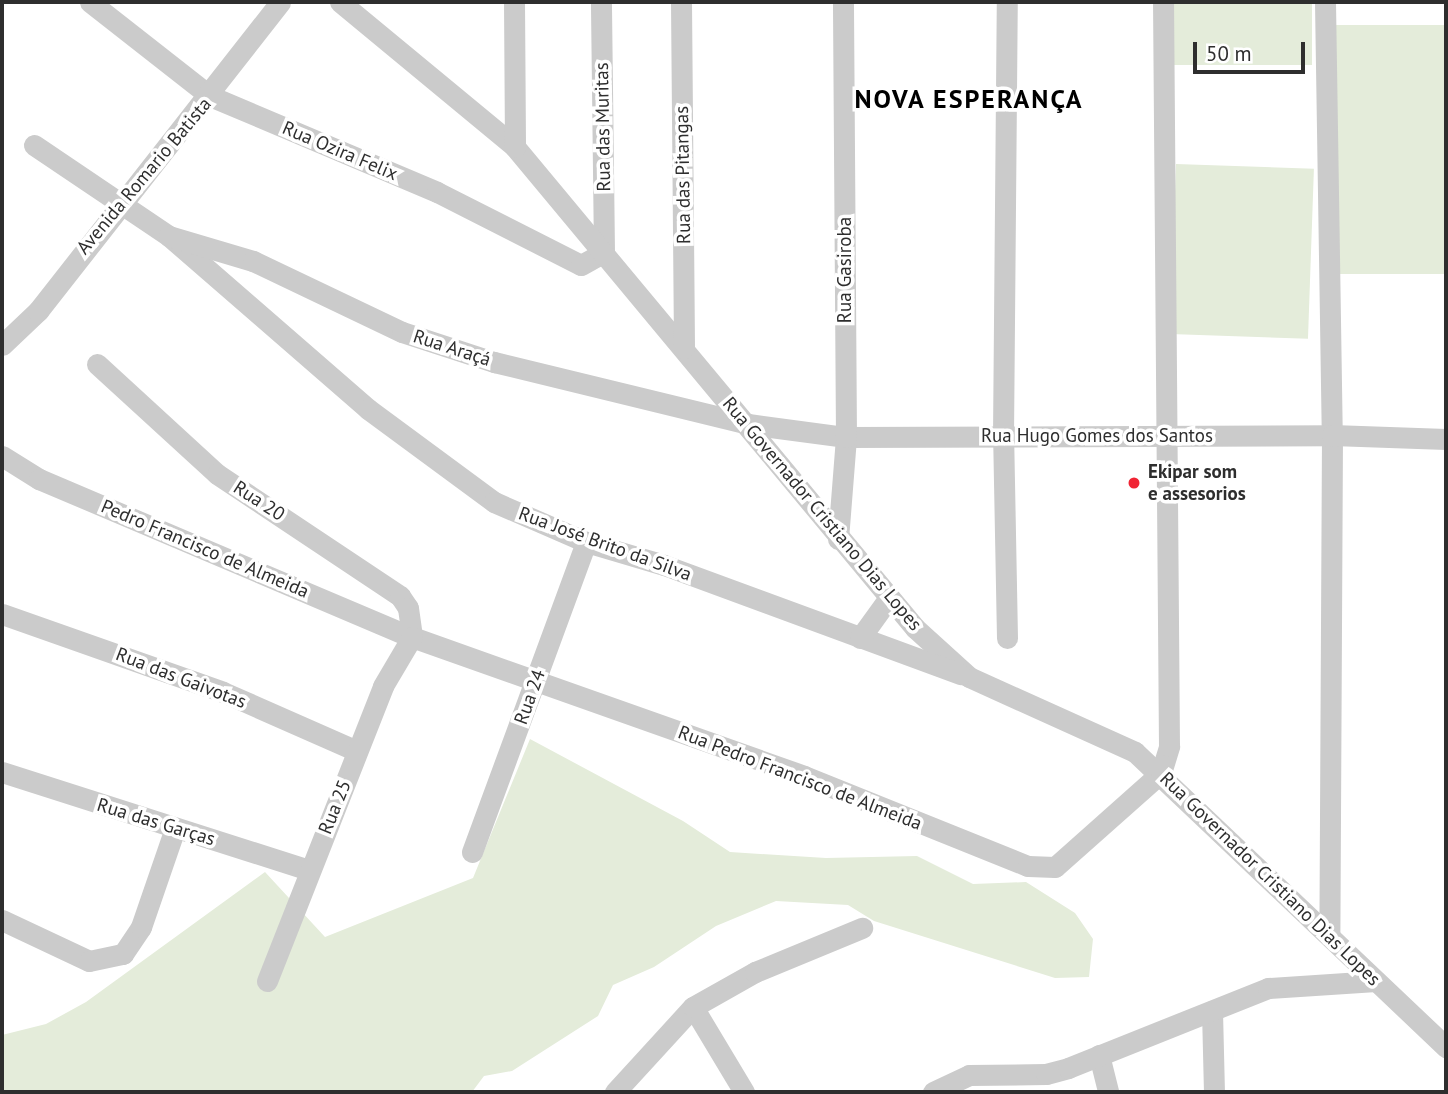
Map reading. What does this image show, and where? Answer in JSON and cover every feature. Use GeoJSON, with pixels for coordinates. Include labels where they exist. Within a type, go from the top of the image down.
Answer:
{"type":"FeatureCollection","features":[{"type":"Feature","properties":{"kind":"street","name":"Rua Ozira Felix"},"geometry":{"type":"LineString","coordinates":[[90,2],[210,96],[437,192],[576,263],[587,265],[604,252]]}},
{"type":"Feature","properties":{"kind":"street","name":"Avenida Romario Batista"},"geometry":{"type":"LineString","coordinates":[[2,345],[38,311],[210,96],[280,2]]}},
{"type":"Feature","properties":{"kind":"street","name":"Rua Governador Cristiano Dias Lopes"},"geometry":{"type":"LineString","coordinates":[[340,2],[515,147],[748,424],[888,599],[969,677],[1116,741],[1161,774],[1446,1047]]}},
{"type":"Feature","properties":{"kind":"street"},"geometry":{"type":"LineString","coordinates":[[514,2],[515,147]]}},
{"type":"Feature","properties":{"kind":"street","name":"Rua das Muritas"},"geometry":{"type":"LineString","coordinates":[[601,2],[604,252]]}},
{"type":"Feature","properties":{"kind":"street","name":"Rua das Pitangas"},"geometry":{"type":"LineString","coordinates":[[681,2],[684,348]]}},
{"type":"Feature","properties":{"kind":"street","name":"Rua Gasiroba"},"geometry":{"type":"LineString","coordinates":[[838,539],[846,437],[844,2]]}},
{"type":"Feature","properties":{"kind":"street"},"geometry":{"type":"LineString","coordinates":[[1007,2],[1003,436],[1007,638]]}},
{"type":"Feature","properties":{"kind":"street"},"geometry":{"type":"LineString","coordinates":[[1161,774],[1169,735],[1163,2]]}},
{"type":"Feature","properties":{"kind":"street"},"geometry":{"type":"LineString","coordinates":[[1325,2],[1332,435],[1329,933]]}},
{"type":"Feature","properties":{"kind":"street","name":"Rua José Brito da Silva"},"geometry":{"type":"LineString","coordinates":[[34,145],[119,207],[169,236],[288,342],[454,474],[494,502],[586,542],[969,677]]}},
{"type":"Feature","properties":{"kind":"street","name":"Rua Araçá"},"geometry":{"type":"LineString","coordinates":[[169,236],[253,261],[402,332],[494,362],[748,424]]}},
{"type":"Feature","properties":{"kind":"street","name":"Rua 20"},"geometry":{"type":"LineString","coordinates":[[97,364],[217,474],[400,596],[408,608],[412,637]]}},
{"type":"Feature","properties":{"kind":"street","name":"Rua Hugo Gomes dos Santos"},"geometry":{"type":"LineString","coordinates":[[748,424],[846,437],[1332,435],[1446,439]]}},
{"type":"Feature","properties":{"kind":"street","name":"Pedro Francisco de Almeida"},"geometry":{"type":"LineString","coordinates":[[2,456],[39,479],[412,637]]}},
{"type":"Feature","properties":{"kind":"street","name":"Rua 24"},"geometry":{"type":"LineString","coordinates":[[472,852],[586,542]]}},
{"type":"Feature","properties":{"kind":"street"},"geometry":{"type":"LineString","coordinates":[[860,638],[888,599]]}},
{"type":"Feature","properties":{"kind":"street","name":"Rua das Gaivotas"},"geometry":{"type":"LineString","coordinates":[[2,614],[223,692],[357,751]]}},
{"type":"Feature","properties":{"kind":"street","name":"Rua Pedro Francisco de Almeida"},"geometry":{"type":"LineString","coordinates":[[412,637],[537,679],[1043,869],[1066,861],[1161,774]]}},
{"type":"Feature","properties":{"kind":"street","name":"Rua 25"},"geometry":{"type":"LineString","coordinates":[[267,981],[383,686],[412,637]]}},
{"type":"Feature","properties":{"kind":"street","name":"Rua das Garças"},"geometry":{"type":"LineString","coordinates":[[2,772],[310,870]]}},
{"type":"Feature","properties":{"kind":"street"},"geometry":{"type":"LineString","coordinates":[[2,920],[69,955],[89,961],[114,959],[131,946],[141,927],[175,828]]}},
{"type":"Feature","properties":{"kind":"street"},"geometry":{"type":"LineString","coordinates":[[615,1092],[693,1007],[755,972],[862,929]]}},
{"type":"Feature","properties":{"kind":"street"},"geometry":{"type":"LineString","coordinates":[[933,1092],[969,1075],[1012,1084],[1046,1074],[1268,988],[1376,981]]}},
{"type":"Feature","properties":{"kind":"street"},"geometry":{"type":"LineString","coordinates":[[693,1007],[744,1092]]}},
{"type":"Feature","properties":{"kind":"street"},"geometry":{"type":"LineString","coordinates":[[1212,1011],[1214,1092]]}},
{"type":"Feature","properties":{"kind":"street"},"geometry":{"type":"LineString","coordinates":[[1099,1055],[1108,1092]]}},
{"type":"Feature","properties":{"kind":"green space"},"geometry":{"type":"Polygon","coordinates":[[[1172,2],[1312,2],[1312,65],[1172,65],[1172,2]]]}},
{"type":"Feature","properties":{"kind":"green space"},"geometry":{"type":"Polygon","coordinates":[[[1336,25],[1446,25],[1446,274],[1336,274],[1336,25]]]}},
{"type":"Feature","properties":{"kind":"green space"},"geometry":{"type":"Polygon","coordinates":[[[1176,164],[1314,169],[1308,339],[1170,334],[1176,164]]]}},
{"type":"Feature","properties":{"kind":"green space"},"geometry":{"type":"Polygon","coordinates":[[[530,739],[683,821],[730,852],[826,858],[917,856],[973,884],[1026,882],[1075,913],[1093,939],[1089,977],[1055,978],[874,921],[848,905],[776,901],[716,926],[654,967],[613,985],[598,1016],[512,1071],[484,1076],[472,1092],[2,1092],[2,1035],[46,1024],[86,1002],[265,872],[325,937],[473,878],[530,739]]]}},
{"type":"Feature","properties":{"kind":"place","name":"Ekipar som e assesorios"},"geometry":{"type":"Point","coordinates":[1134,483]}},
{"type":"Feature","properties":{"kind":"district","name":"NOVA ESPERANÇA"},"geometry":{"type":"Point","coordinates":[969,99]}}]}
